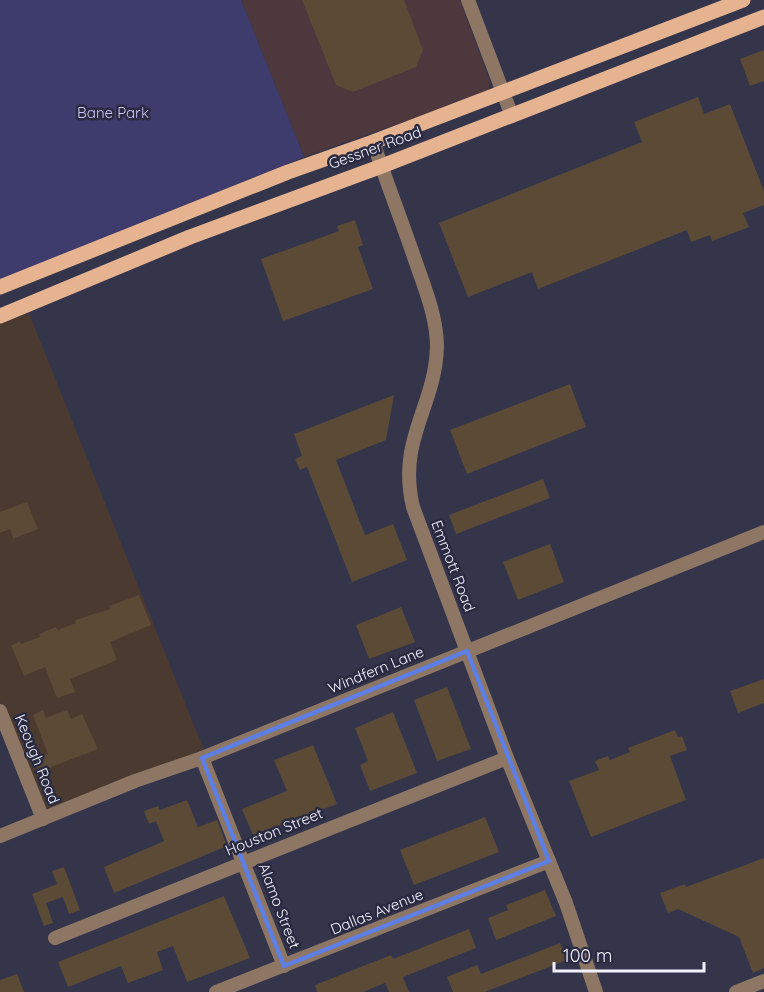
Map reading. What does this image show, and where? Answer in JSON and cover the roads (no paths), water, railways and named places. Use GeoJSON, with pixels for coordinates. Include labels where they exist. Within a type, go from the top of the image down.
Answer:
{"type":"FeatureCollection","features":[{"type":"Feature","properties":{"kind":"main road","name":"Gessner Road"},"geometry":{"type":"LineString","coordinates":[[0,287],[288,172],[504,93],[742,0]]}},
{"type":"Feature","properties":{"kind":"main road"},"geometry":{"type":"LineString","coordinates":[[722,8],[730,30]]}},
{"type":"Feature","properties":{"kind":"main road","name":"Gessner Road"},"geometry":{"type":"LineString","coordinates":[[4,314],[297,195],[381,166],[764,17]]}},
{"type":"Feature","properties":{"kind":"main road"},"geometry":{"type":"LineString","coordinates":[[288,172],[297,195]]}},
{"type":"Feature","properties":{"kind":"main road"},"geometry":{"type":"LineString","coordinates":[[181,214],[190,237]]}},
{"type":"Feature","properties":{"kind":"main road"},"geometry":{"type":"LineString","coordinates":[[0,294],[4,314]]}},
{"type":"Feature","properties":{"kind":"street"},"geometry":{"type":"LineString","coordinates":[[468,0],[512,116]]}},
{"type":"Feature","properties":{"kind":"street","name":"Emmott Road"},"geometry":{"type":"LineString","coordinates":[[373,142],[424,285],[436,330],[433,378],[409,454],[409,492],[507,758],[549,861],[596,992]]}},
{"type":"Feature","properties":{"kind":"street","name":"Windfern Lane"},"geometry":{"type":"LineString","coordinates":[[0,836],[202,758],[764,532]]}},
{"type":"Feature","properties":{"kind":"street","name":"Keough Road"},"geometry":{"type":"LineString","coordinates":[[0,711],[43,819]]}},
{"type":"Feature","properties":{"kind":"street","name":"Alamo Street"},"geometry":{"type":"LineString","coordinates":[[202,758],[284,966]]}},
{"type":"Feature","properties":{"kind":"street","name":"Houston Street"},"geometry":{"type":"LineString","coordinates":[[55,938],[507,758]]}},
{"type":"Feature","properties":{"kind":"street","name":"Dallas Avenue"},"geometry":{"type":"LineString","coordinates":[[216,992],[549,861]]}},
{"type":"Feature","properties":{"kind":"street"},"geometry":{"type":"LineString","coordinates":[[736,992],[764,981]]}},
{"type":"Feature","properties":{"kind":"park label","name":"Bane Park"},"geometry":{"type":"Point","coordinates":[113,113]}}]}
